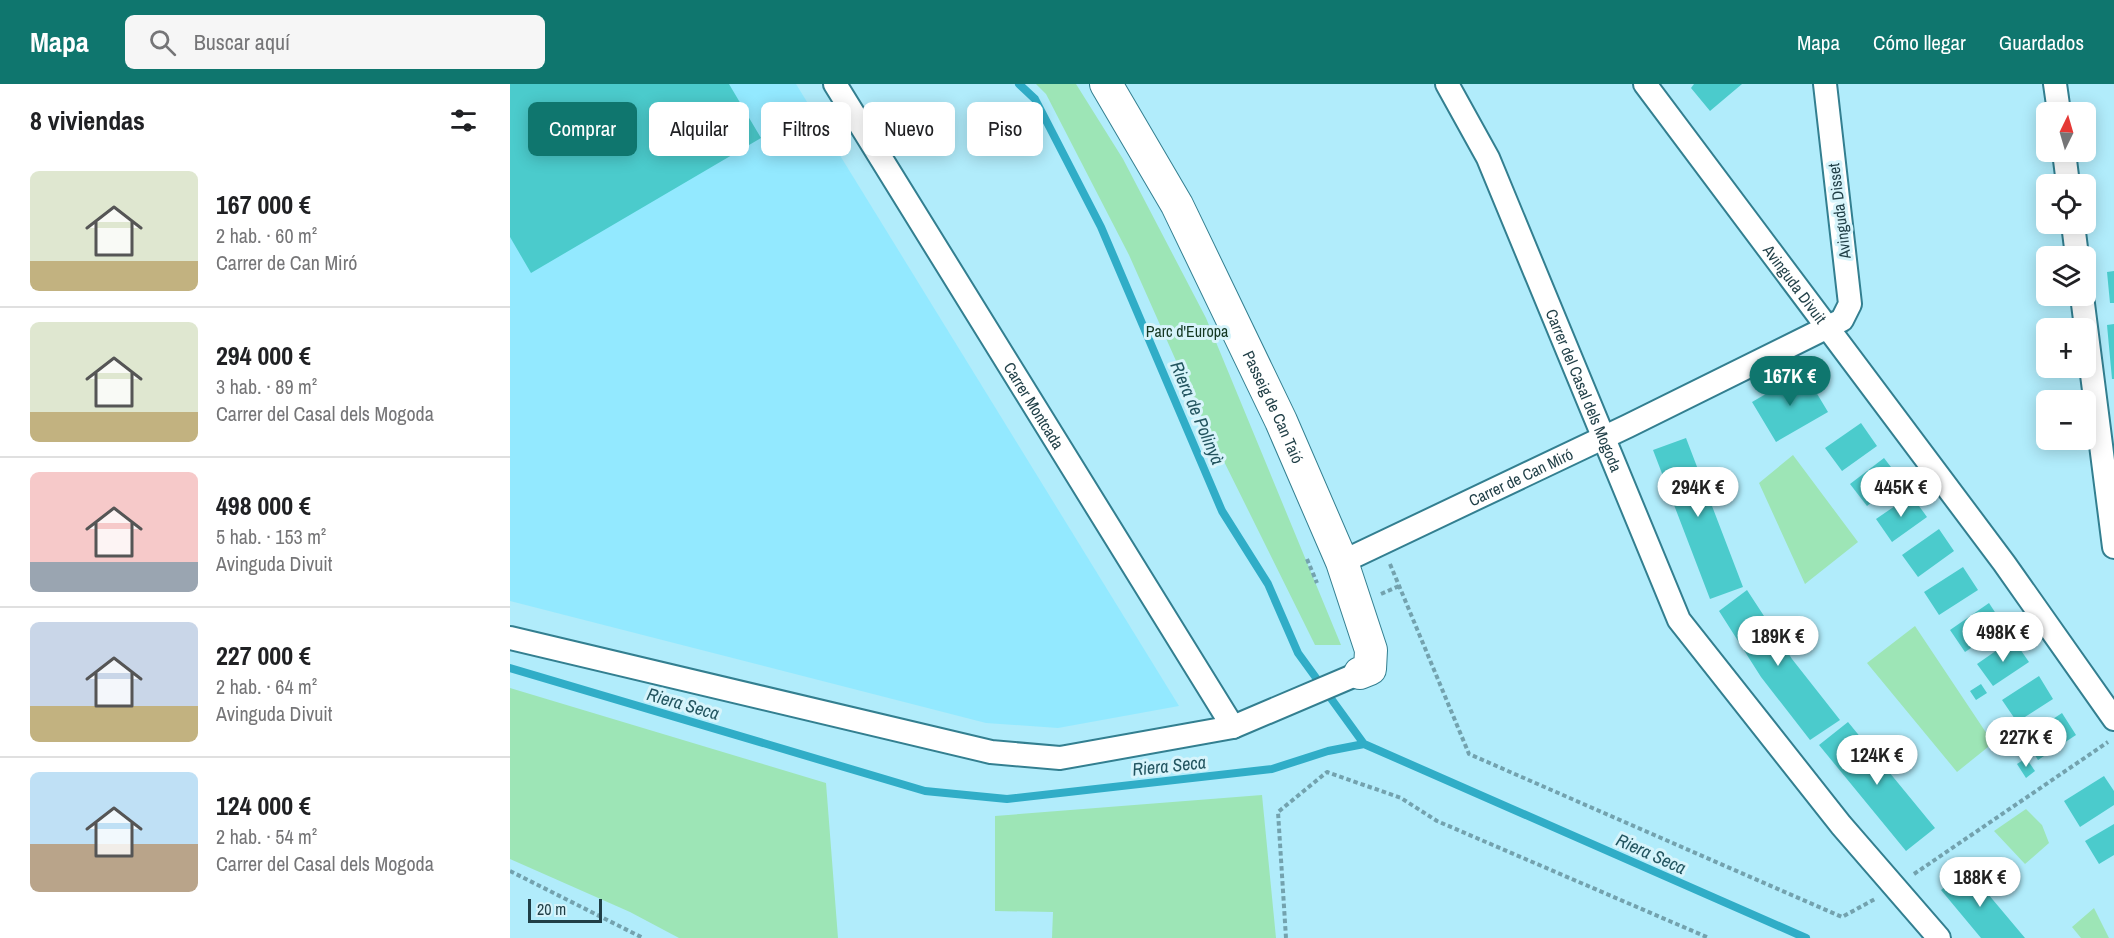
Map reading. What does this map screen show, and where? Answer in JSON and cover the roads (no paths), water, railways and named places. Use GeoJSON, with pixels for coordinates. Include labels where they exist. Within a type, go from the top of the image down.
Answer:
{"type":"FeatureCollection","features":[{"type":"Feature","properties":{"kind":"main road","name":"Passeig de Can Taió"},"geometry":{"type":"LineString","coordinates":[[1106,84],[1177,205],[1281,421],[1342,562],[1371,650],[1370,669],[1360,673]]}},
{"type":"Feature","properties":{"kind":"street","name":"Carrer Montcada"},"geometry":{"type":"LineString","coordinates":[[835,84],[1233,727]]}},
{"type":"Feature","properties":{"kind":"street","name":"Carrer del Casal dels Mogoda"},"geometry":{"type":"LineString","coordinates":[[1447,84],[1488,158],[1679,620],[1841,825],[1940,938]]}},
{"type":"Feature","properties":{"kind":"street","name":"Avinguda Divuit"},"geometry":{"type":"LineString","coordinates":[[1645,84],[2004,563],[2114,719]]}},
{"type":"Feature","properties":{"kind":"street","name":"Avinguda Disset"},"geometry":{"type":"LineString","coordinates":[[1825,84],[1850,304],[1842,320],[1829,329]]}},
{"type":"Feature","properties":{"kind":"street"},"geometry":{"type":"LineString","coordinates":[[2055,84],[2058,102]]}},
{"type":"Feature","properties":{"kind":"street"},"geometry":{"type":"LineString","coordinates":[[2084,306],[2105,403],[2114,547]]}},
{"type":"Feature","properties":{"kind":"street","name":"Carrer de Can Miró"},"geometry":{"type":"LineString","coordinates":[[1342,562],[1829,329]]}},
{"type":"Feature","properties":{"kind":"street"},"geometry":{"type":"LineString","coordinates":[[510,638],[991,752],[1060,758],[1233,727],[1360,673]]}},
{"type":"Feature","properties":{"kind":"waterway","name":"Riera de Polinyà"},"geometry":{"type":"LineString","coordinates":[[1019,84],[1035,99],[1101,227],[1222,511],[1268,584],[1298,653],[1364,744]]}},
{"type":"Feature","properties":{"kind":"waterway","name":"Riera Seca"},"geometry":{"type":"LineString","coordinates":[[510,668],[925,791],[1007,799],[1272,769],[1328,751],[1364,744],[1806,938]]}},
{"type":"Feature","properties":{"kind":"park label","name":"Parc d'Europa"},"geometry":{"type":"Point","coordinates":[1187,331]}}]}
